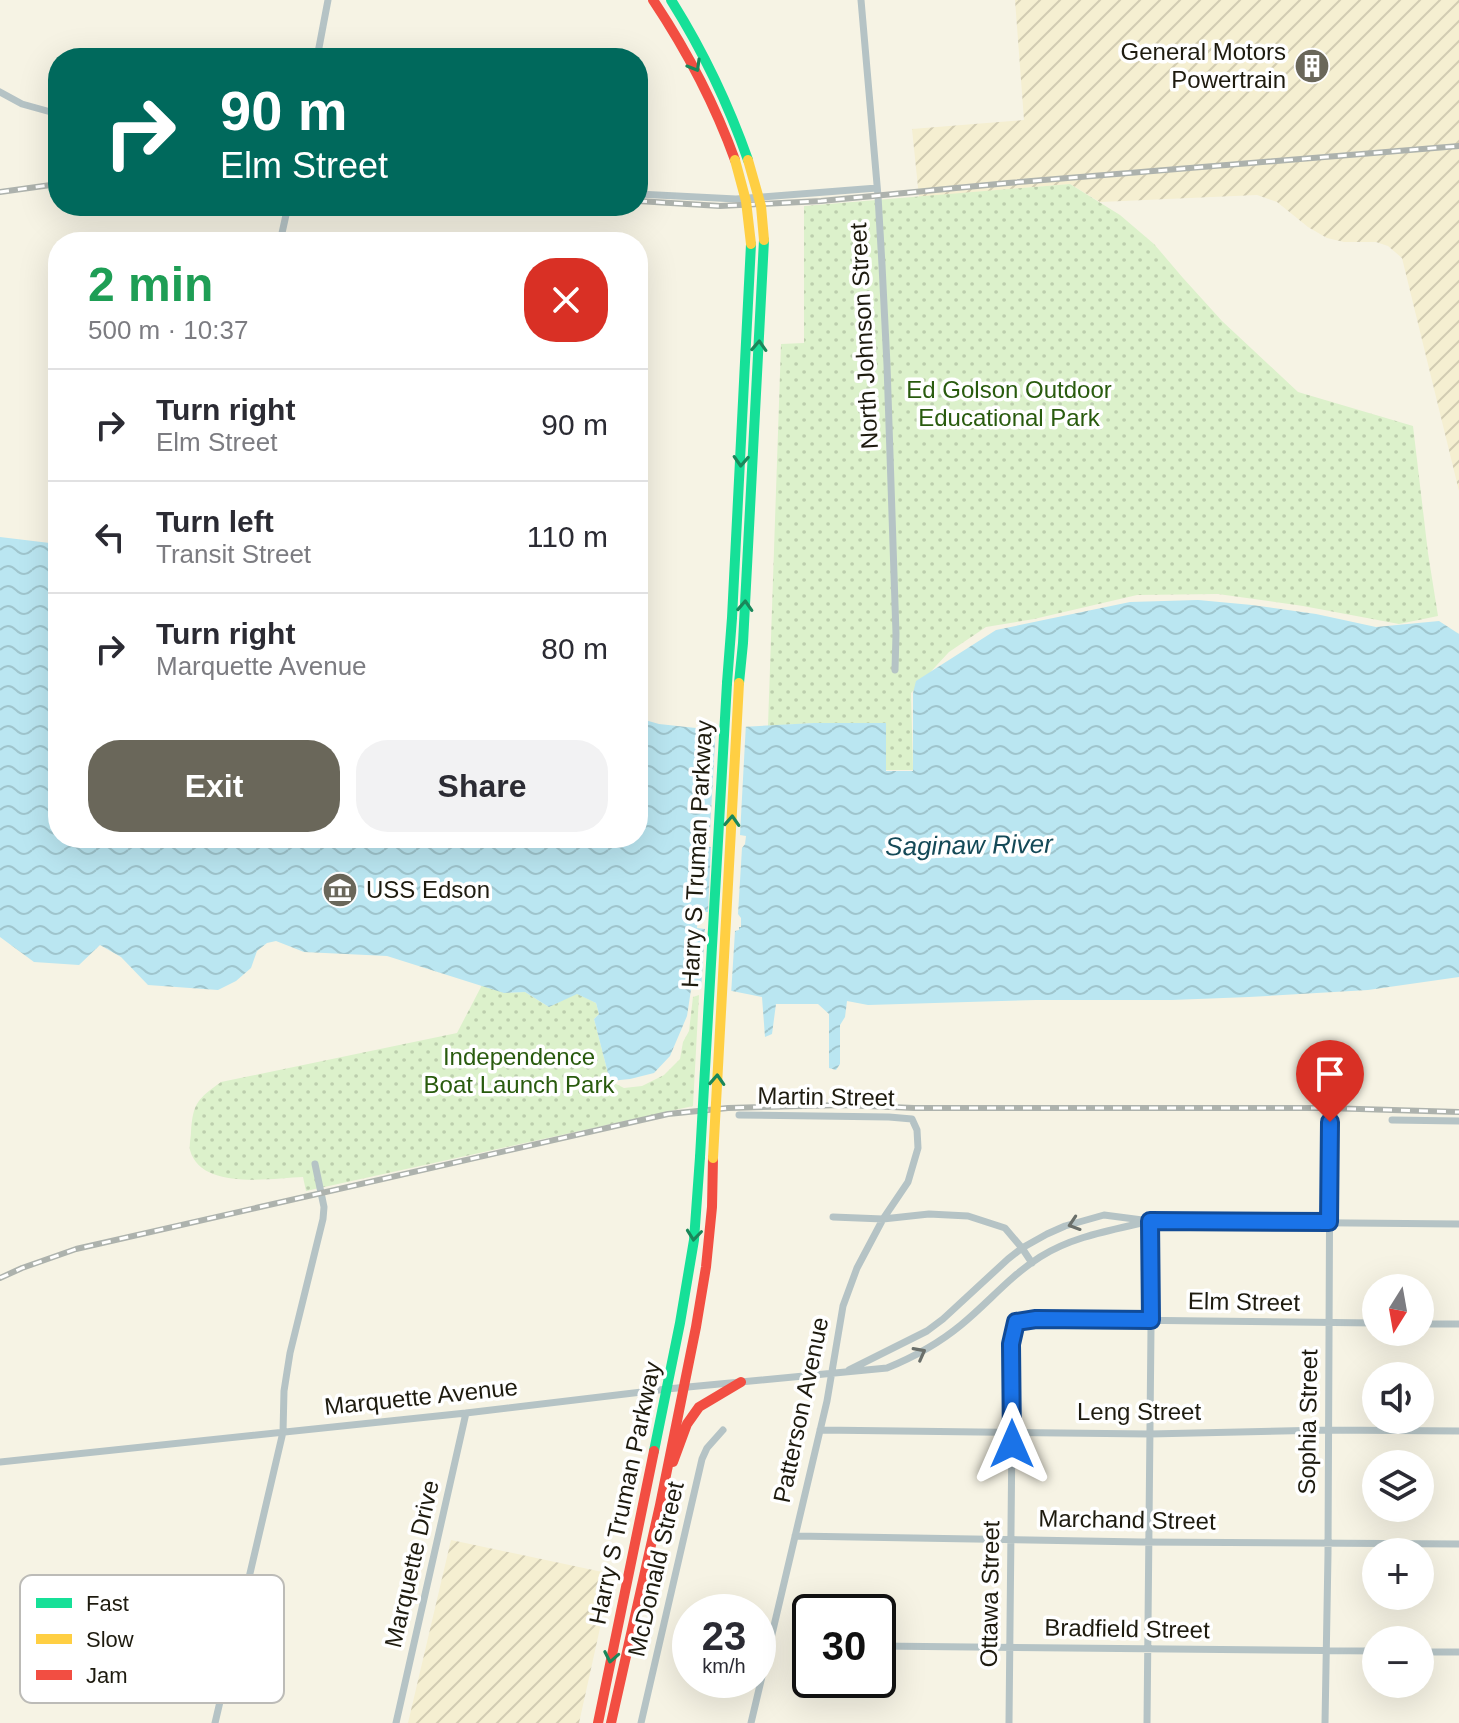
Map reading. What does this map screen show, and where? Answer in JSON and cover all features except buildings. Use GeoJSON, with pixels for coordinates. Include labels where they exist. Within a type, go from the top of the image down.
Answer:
{"type":"FeatureCollection","features":[{"type":"Feature","properties":{"kind":"main road","name":"Harry S Truman Parkway"},"geometry":{"type":"LineString","coordinates":[[598,1723],[667,1389],[694,1240],[751,244],[746,194],[716,108],[680,40],[653,0]]}},
{"type":"Feature","properties":{"kind":"main road","name":"Harry S Truman Parkway"},"geometry":{"type":"LineString","coordinates":[[611,1723],[684,1388],[706,1267],[712,1207],[764,240],[761,206],[739,133],[720,88],[671,0]]}},
{"type":"Feature","properties":{"kind":"main road"},"geometry":{"type":"LineString","coordinates":[[665,1479],[693,1415],[705,1402],[741,1382]]}},
{"type":"Feature","properties":{"kind":"street"},"geometry":{"type":"LineString","coordinates":[[319,48],[328,0]]}},
{"type":"Feature","properties":{"kind":"street","name":"North Johnson Street"},"geometry":{"type":"LineString","coordinates":[[861,0],[877,188],[887,365],[895,670]]}},
{"type":"Feature","properties":{"kind":"street"},"geometry":{"type":"LineString","coordinates":[[0,92],[22,104],[48,111]]}},
{"type":"Feature","properties":{"kind":"street"},"geometry":{"type":"LineString","coordinates":[[648,195],[736,199],[877,188]]}},
{"type":"Feature","properties":{"kind":"street","name":"Martin Street"},"geometry":{"type":"LineString","coordinates":[[739,1115],[912,1119]]}},
{"type":"Feature","properties":{"kind":"street","name":"Patterson Avenue"},"geometry":{"type":"LineString","coordinates":[[751,1723],[820,1430],[843,1306],[857,1268],[883,1219],[908,1182],[918,1148],[917,1130],[912,1119]]}},
{"type":"Feature","properties":{"kind":"street"},"geometry":{"type":"LineString","coordinates":[[1392,1120],[1459,1121]]}},
{"type":"Feature","properties":{"kind":"street","name":"Sophia Street"},"geometry":{"type":"LineString","coordinates":[[1325,1723],[1330,1122]]}},
{"type":"Feature","properties":{"kind":"street"},"geometry":{"type":"LineString","coordinates":[[250,1575],[283,1432],[284,1391],[290,1353],[323,1219],[324,1207],[315,1164]]}},
{"type":"Feature","properties":{"kind":"street","name":"Marquette Avenue"},"geometry":{"type":"LineString","coordinates":[[845,1371],[927,1331],[1022,1248],[1065,1226],[1104,1215],[1150,1221],[1459,1224]]}},
{"type":"Feature","properties":{"kind":"street"},"geometry":{"type":"LineString","coordinates":[[833,1217],[968,1216],[1005,1228],[1032,1263]]}},
{"type":"Feature","properties":{"kind":"street"},"geometry":{"type":"LineString","coordinates":[[1147,1723],[1150,1221]]}},
{"type":"Feature","properties":{"kind":"street","name":"Marquette Avenue"},"geometry":{"type":"LineString","coordinates":[[0,1462],[887,1368],[924,1352],[962,1325],[1004,1284],[1055,1249],[1083,1237],[1150,1221]]}},
{"type":"Feature","properties":{"kind":"street","name":"Elm Street"},"geometry":{"type":"LineString","coordinates":[[1016,1322],[1036,1319],[1362,1323]]}},
{"type":"Feature","properties":{"kind":"street","name":"Ottawa Street"},"geometry":{"type":"LineString","coordinates":[[1009,1723],[1011,1344],[1016,1322]]}},
{"type":"Feature","properties":{"kind":"street"},"geometry":{"type":"LineString","coordinates":[[1434,1324],[1459,1324]]}},
{"type":"Feature","properties":{"kind":"street","name":"Marquette Drive"},"geometry":{"type":"LineString","coordinates":[[396,1723],[466,1413]]}},
{"type":"Feature","properties":{"kind":"street","name":"McDonald Street"},"geometry":{"type":"LineString","coordinates":[[641,1723],[702,1459],[707,1448],[723,1430]]}},
{"type":"Feature","properties":{"kind":"street","name":"Leng Street"},"geometry":{"type":"LineString","coordinates":[[820,1430],[1150,1434],[1459,1431]]}},
{"type":"Feature","properties":{"kind":"street","name":"Marchand Street"},"geometry":{"type":"LineString","coordinates":[[795,1536],[1459,1544]]}},
{"type":"Feature","properties":{"kind":"street","name":"Bradfield Street"},"geometry":{"type":"LineString","coordinates":[[896,1646],[1362,1651]]}},
{"type":"Feature","properties":{"kind":"street"},"geometry":{"type":"LineString","coordinates":[[1434,1652],[1459,1652]]}},
{"type":"Feature","properties":{"kind":"street"},"geometry":{"type":"LineString","coordinates":[[215,1723],[220,1703]]}},
{"type":"Feature","properties":{"kind":"shaded area","name":"General Motors Powertrain"},"geometry":{"type":"Polygon","coordinates":[[[1015,0],[1459,0],[1459,491],[1402,258],[1388,246],[1376,242],[1344,242],[1327,238],[1277,202],[1257,195],[1100,202],[1070,184],[919,197],[912,129],[1024,120],[1015,0]]]}},
{"type":"Feature","properties":{"kind":"shaded area"},"geometry":{"type":"Polygon","coordinates":[[[451,1540],[612,1574],[579,1723],[408,1723],[451,1540]]]}},
{"type":"Feature","properties":{"kind":"green space","name":"Ed Golson Outdoor Educational Park"},"geometry":{"type":"Polygon","coordinates":[[[1070,184],[1120,215],[1154,244],[1222,321],[1298,392],[1413,426],[1438,616],[1399,624],[1218,594],[1137,595],[986,627],[949,652],[911,693],[913,770],[886,770],[885,723],[768,726],[781,344],[804,343],[804,206],[1070,184]]]}},
{"type":"Feature","properties":{"kind":"green space","name":"Independence Boat Launch Park"},"geometry":{"type":"Polygon","coordinates":[[[482,985],[504,993],[525,992],[549,1007],[576,993],[596,1003],[599,1014],[594,1019],[610,1081],[624,1088],[642,1086],[664,1075],[680,1059],[689,1031],[693,997],[699,995],[693,1106],[306,1191],[303,1177],[257,1180],[222,1177],[208,1172],[197,1163],[190,1150],[195,1107],[221,1082],[457,1033],[482,985]]]}},
{"type":"Feature","properties":{"kind":"water","name":"Saginaw River"},"geometry":{"type":"Polygon","coordinates":[[[0,537],[48,543],[48,848],[648,848],[648,721],[705,729],[886,723],[886,771],[913,771],[913,693],[916,681],[996,630],[1130,602],[1198,600],[1316,614],[1376,627],[1439,621],[1459,634],[1459,977],[1368,990],[1249,997],[868,1005],[847,1001],[845,1017],[840,1025],[840,1064],[836,1070],[829,1068],[829,1014],[818,1004],[776,1004],[772,1034],[765,1037],[762,997],[692,983],[687,1016],[670,1056],[654,1073],[610,1081],[594,1019],[599,1014],[596,1003],[577,994],[549,1007],[525,992],[504,993],[387,956],[304,952],[276,941],[267,943],[257,951],[251,968],[236,981],[218,990],[148,985],[121,957],[100,945],[79,965],[34,962],[0,937],[0,537]]]}},
{"type":"Feature","properties":{"kind":"pier"},"geometry":{"type":"Polygon","coordinates":[[[746,723],[740,835],[746,836],[742,848],[738,914],[741,927],[735,931],[731,995],[701,989],[705,929],[697,928],[698,912],[708,912],[711,847],[700,846],[701,830],[710,830],[716,725],[746,723]]]}},
{"type":"Feature","properties":{"kind":"railway"},"geometry":{"type":"LineString","coordinates":[[648,202],[720,206],[821,201],[1459,146]]}},
{"type":"Feature","properties":{"kind":"railway"},"geometry":{"type":"LineString","coordinates":[[0,192],[48,185]]}},
{"type":"Feature","properties":{"kind":"railway"},"geometry":{"type":"LineString","coordinates":[[0,1278],[76,1249],[668,1114],[728,1108],[844,1105],[914,1108],[1326,1108],[1459,1112]]}},
{"type":"Feature","properties":{"kind":"traffic: fast"},"geometry":{"type":"LineString","coordinates":[[671,0],[714,78],[748,160]]}},
{"type":"Feature","properties":{"kind":"traffic: fast"},"geometry":{"type":"LineString","coordinates":[[739,683],[764,240]]}},
{"type":"Feature","properties":{"kind":"traffic: fast"},"geometry":{"type":"LineString","coordinates":[[727,683],[751,244]]}},
{"type":"Feature","properties":{"kind":"traffic: fast"},"geometry":{"type":"LineString","coordinates":[[700,1157],[727,683]]}},
{"type":"Feature","properties":{"kind":"traffic: fast"},"geometry":{"type":"LineString","coordinates":[[654,1451],[694,1240],[700,1157]]}},
{"type":"Feature","properties":{"kind":"traffic: jam"},"geometry":{"type":"LineString","coordinates":[[653,0],[699,77],[735,160]]}},
{"type":"Feature","properties":{"kind":"traffic: jam"},"geometry":{"type":"LineString","coordinates":[[611,1723],[696,1327],[706,1267],[713,1158]]}},
{"type":"Feature","properties":{"kind":"traffic: jam"},"geometry":{"type":"LineString","coordinates":[[673,1462],[687,1424],[699,1407],[741,1382]]}},
{"type":"Feature","properties":{"kind":"traffic: jam"},"geometry":{"type":"LineString","coordinates":[[598,1723],[654,1451]]}},
{"type":"Feature","properties":{"kind":"traffic: slow"},"geometry":{"type":"LineString","coordinates":[[735,160],[746,201],[751,244]]}},
{"type":"Feature","properties":{"kind":"traffic: slow"},"geometry":{"type":"LineString","coordinates":[[748,160],[761,206],[764,240]]}},
{"type":"Feature","properties":{"kind":"traffic: slow"},"geometry":{"type":"LineString","coordinates":[[713,1158],[739,683]]}},
{"type":"Feature","properties":{"kind":"place","name":"General Motors Powertrain"},"geometry":{"type":"Point","coordinates":[1312,66]}},
{"type":"Feature","properties":{"kind":"place","name":"USS Edson"},"geometry":{"type":"Point","coordinates":[340,890]}},
{"type":"Feature","properties":{"kind":"route"},"geometry":{"type":"LineString","coordinates":[[1012,1444],[1011,1344],[1016,1322],[1025,1319],[1151,1320],[1150,1221],[1329,1222],[1330,1122]]}}]}
